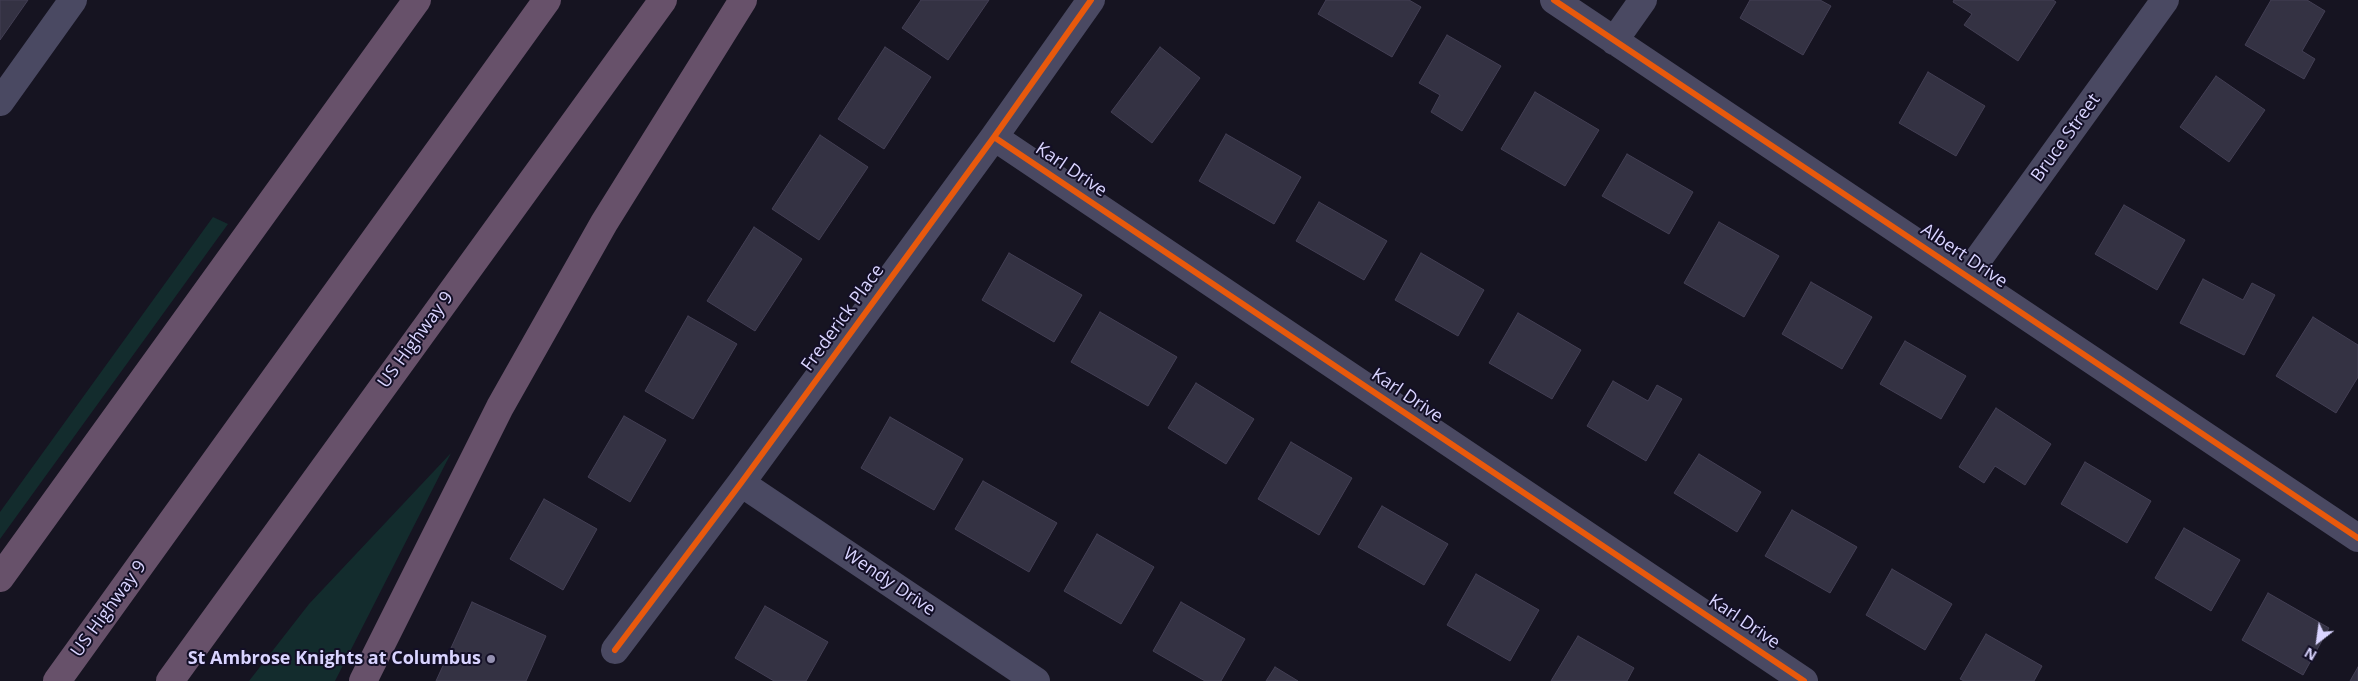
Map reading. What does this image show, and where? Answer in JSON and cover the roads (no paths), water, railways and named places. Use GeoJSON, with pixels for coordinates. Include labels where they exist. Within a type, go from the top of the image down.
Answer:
{"type":"FeatureCollection","features":[{"type":"Feature","properties":{"kind":"highway"},"geometry":{"type":"LineString","coordinates":[[0,578],[416,0]]}},
{"type":"Feature","properties":{"kind":"highway","name":"US Highway 9"},"geometry":{"type":"LineString","coordinates":[[57,681],[546,0]]}},
{"type":"Feature","properties":{"kind":"highway","name":"US Highway 9"},"geometry":{"type":"LineString","coordinates":[[170,681],[663,0]]}},
{"type":"Feature","properties":{"kind":"highway"},"geometry":{"type":"LineString","coordinates":[[363,681],[500,407],[604,223],[743,0]]}},
{"type":"Feature","properties":{"kind":"street"},"geometry":{"type":"LineString","coordinates":[[0,102],[73,0]]}},
{"type":"Feature","properties":{"kind":"street","name":"Frederick Place"},"geometry":{"type":"LineString","coordinates":[[615,650],[741,483],[994,137],[1091,0]]}},
{"type":"Feature","properties":{"kind":"street","name":"Albert Drive"},"geometry":{"type":"LineString","coordinates":[[1554,0],[2358,538]]}},
{"type":"Feature","properties":{"kind":"street"},"geometry":{"type":"LineString","coordinates":[[1614,41],[1644,0]]}},
{"type":"Feature","properties":{"kind":"street","name":"Bruce Street"},"geometry":{"type":"LineString","coordinates":[[1966,276],[2165,0]]}},
{"type":"Feature","properties":{"kind":"street","name":"Karl Drive"},"geometry":{"type":"LineString","coordinates":[[994,137],[1804,681]]}},
{"type":"Feature","properties":{"kind":"street","name":"Wendy Drive"},"geometry":{"type":"LineString","coordinates":[[741,483],[1036,681]]}},
{"type":"Feature","properties":{"kind":"place","name":"St Ambrose Knights at Columbus"},"geometry":{"type":"Point","coordinates":[491,659]}}]}
